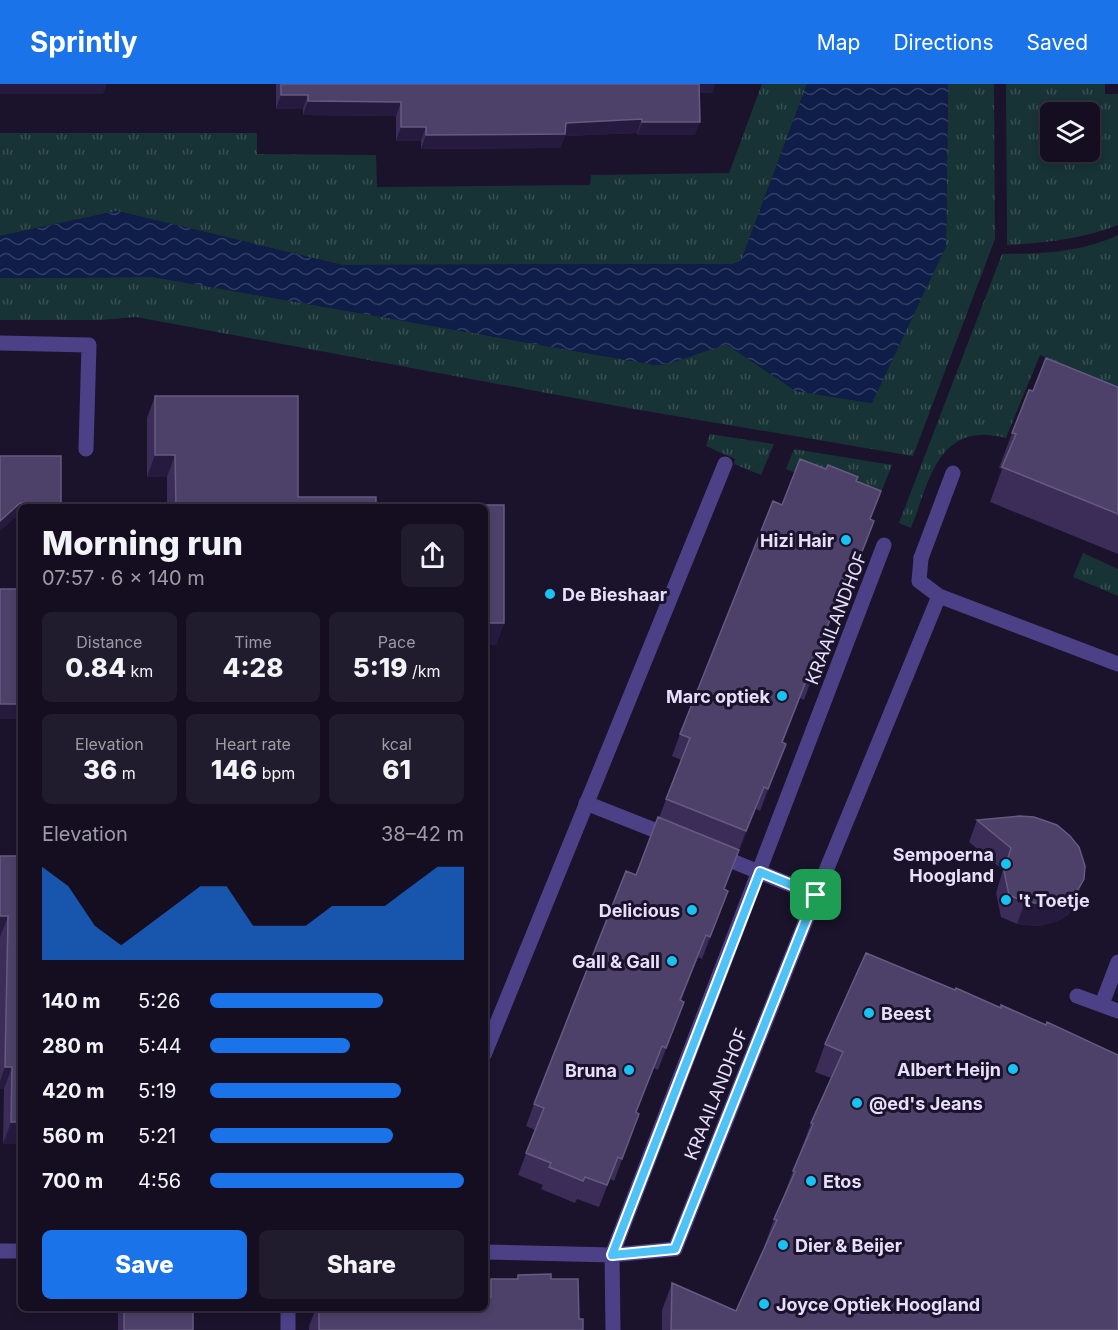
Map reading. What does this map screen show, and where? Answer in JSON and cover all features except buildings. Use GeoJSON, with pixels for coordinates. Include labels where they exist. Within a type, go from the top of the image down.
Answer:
{"type":"FeatureCollection","features":[{"type":"Feature","properties":{"kind":"street"},"geometry":{"type":"LineString","coordinates":[[0,344],[89,345],[86,449]]}},
{"type":"Feature","properties":{"kind":"street"},"geometry":{"type":"LineString","coordinates":[[488,1045],[725,464]]}},
{"type":"Feature","properties":{"kind":"street"},"geometry":{"type":"LineString","coordinates":[[953,473],[921,558],[919,581],[939,596],[1118,664]]}},
{"type":"Feature","properties":{"kind":"street","name":"KRAAILANDHOF"},"geometry":{"type":"LineString","coordinates":[[612,1255],[884,545]]}},
{"type":"Feature","properties":{"kind":"street","name":"KRAAILANDHOF"},"geometry":{"type":"LineString","coordinates":[[488,1252],[612,1255],[675,1249],[820,897],[939,596]]}},
{"type":"Feature","properties":{"kind":"street"},"geometry":{"type":"LineString","coordinates":[[586,803],[684,842]]}},
{"type":"Feature","properties":{"kind":"street"},"geometry":{"type":"LineString","coordinates":[[705,850],[820,897]]}},
{"type":"Feature","properties":{"kind":"street"},"geometry":{"type":"LineString","coordinates":[[1102,1004],[1118,962]]}},
{"type":"Feature","properties":{"kind":"street"},"geometry":{"type":"LineString","coordinates":[[1077,996],[1118,1011]]}},
{"type":"Feature","properties":{"kind":"street"},"geometry":{"type":"LineString","coordinates":[[0,1251],[18,1251]]}},
{"type":"Feature","properties":{"kind":"street"},"geometry":{"type":"LineString","coordinates":[[612,1255],[613,1330]]}},
{"type":"Feature","properties":{"kind":"street"},"geometry":{"type":"LineString","coordinates":[[288,1311],[288,1330]]}},
{"type":"Feature","properties":{"kind":"green space"},"geometry":{"type":"Polygon","coordinates":[[[762,84],[807,84],[741,261],[733,264],[342,265],[117,211],[0,236],[0,133],[257,133],[257,154],[376,155],[377,187],[590,185],[591,175],[729,173],[762,84]]]}},
{"type":"Feature","properties":{"kind":"green space"},"geometry":{"type":"Polygon","coordinates":[[[948,84],[994,84],[995,239],[913,456],[628,408],[136,317],[102,320],[0,320],[0,278],[154,277],[655,365],[668,364],[726,344],[796,391],[871,403],[946,246],[948,84]]]}},
{"type":"Feature","properties":{"kind":"green space"},"geometry":{"type":"Polygon","coordinates":[[[1006,84],[1105,84],[1105,94],[1118,94],[1118,225],[1064,240],[1007,245],[1006,84]]]}},
{"type":"Feature","properties":{"kind":"green space"},"geometry":{"type":"Polygon","coordinates":[[[1118,235],[1118,386],[1040,355],[1006,438],[983,435],[965,438],[951,446],[940,458],[931,474],[911,528],[899,523],[1002,254],[1062,251],[1104,241],[1118,235]]]}},
{"type":"Feature","properties":{"kind":"green space"},"geometry":{"type":"Polygon","coordinates":[[[710,434],[774,444],[761,475],[734,464],[735,459],[706,446],[710,434]]]}},
{"type":"Feature","properties":{"kind":"green space"},"geometry":{"type":"Polygon","coordinates":[[[794,449],[892,465],[876,505],[786,469],[794,449]]]}},
{"type":"Feature","properties":{"kind":"green space"},"geometry":{"type":"Polygon","coordinates":[[[1083,553],[1118,569],[1118,596],[1073,577],[1083,553]]]}},
{"type":"Feature","properties":{"kind":"water"},"geometry":{"type":"Polygon","coordinates":[[[807,84],[948,84],[946,246],[872,403],[796,391],[726,344],[668,364],[655,365],[154,277],[0,278],[0,236],[117,211],[342,265],[733,264],[741,261],[807,84]]]}},
{"type":"Feature","properties":{"kind":"place","name":"Hizi Hair"},"geometry":{"type":"Point","coordinates":[846,540]}},
{"type":"Feature","properties":{"kind":"place","name":"De Bieshaar"},"geometry":{"type":"Point","coordinates":[550,594]}},
{"type":"Feature","properties":{"kind":"place","name":"Marc optiek"},"geometry":{"type":"Point","coordinates":[782,696]}},
{"type":"Feature","properties":{"kind":"place","name":"Sempoerna Hoogland"},"geometry":{"type":"Point","coordinates":[1006,864]}},
{"type":"Feature","properties":{"kind":"place","name":"'t Toetje"},"geometry":{"type":"Point","coordinates":[1006,900]}},
{"type":"Feature","properties":{"kind":"place","name":"Delicious"},"geometry":{"type":"Point","coordinates":[692,910]}},
{"type":"Feature","properties":{"kind":"place","name":"Gall & Gall"},"geometry":{"type":"Point","coordinates":[672,961]}},
{"type":"Feature","properties":{"kind":"place","name":"Beest"},"geometry":{"type":"Point","coordinates":[869,1013]}},
{"type":"Feature","properties":{"kind":"place","name":"Albert Heijn"},"geometry":{"type":"Point","coordinates":[1013,1069]}},
{"type":"Feature","properties":{"kind":"place","name":"Bruna"},"geometry":{"type":"Point","coordinates":[629,1070]}},
{"type":"Feature","properties":{"kind":"place","name":"@ed's Jeans"},"geometry":{"type":"Point","coordinates":[857,1103]}},
{"type":"Feature","properties":{"kind":"place","name":"Etos"},"geometry":{"type":"Point","coordinates":[811,1181]}},
{"type":"Feature","properties":{"kind":"place","name":"Dier & Beijer"},"geometry":{"type":"Point","coordinates":[783,1245]}},
{"type":"Feature","properties":{"kind":"place","name":"Joyce Optiek Hoogland"},"geometry":{"type":"Point","coordinates":[764,1304]}},
{"type":"Feature","properties":{"kind":"route"},"geometry":{"type":"LineString","coordinates":[[760,872],[816,895],[675,1249],[612,1255],[760,872]]}}]}
